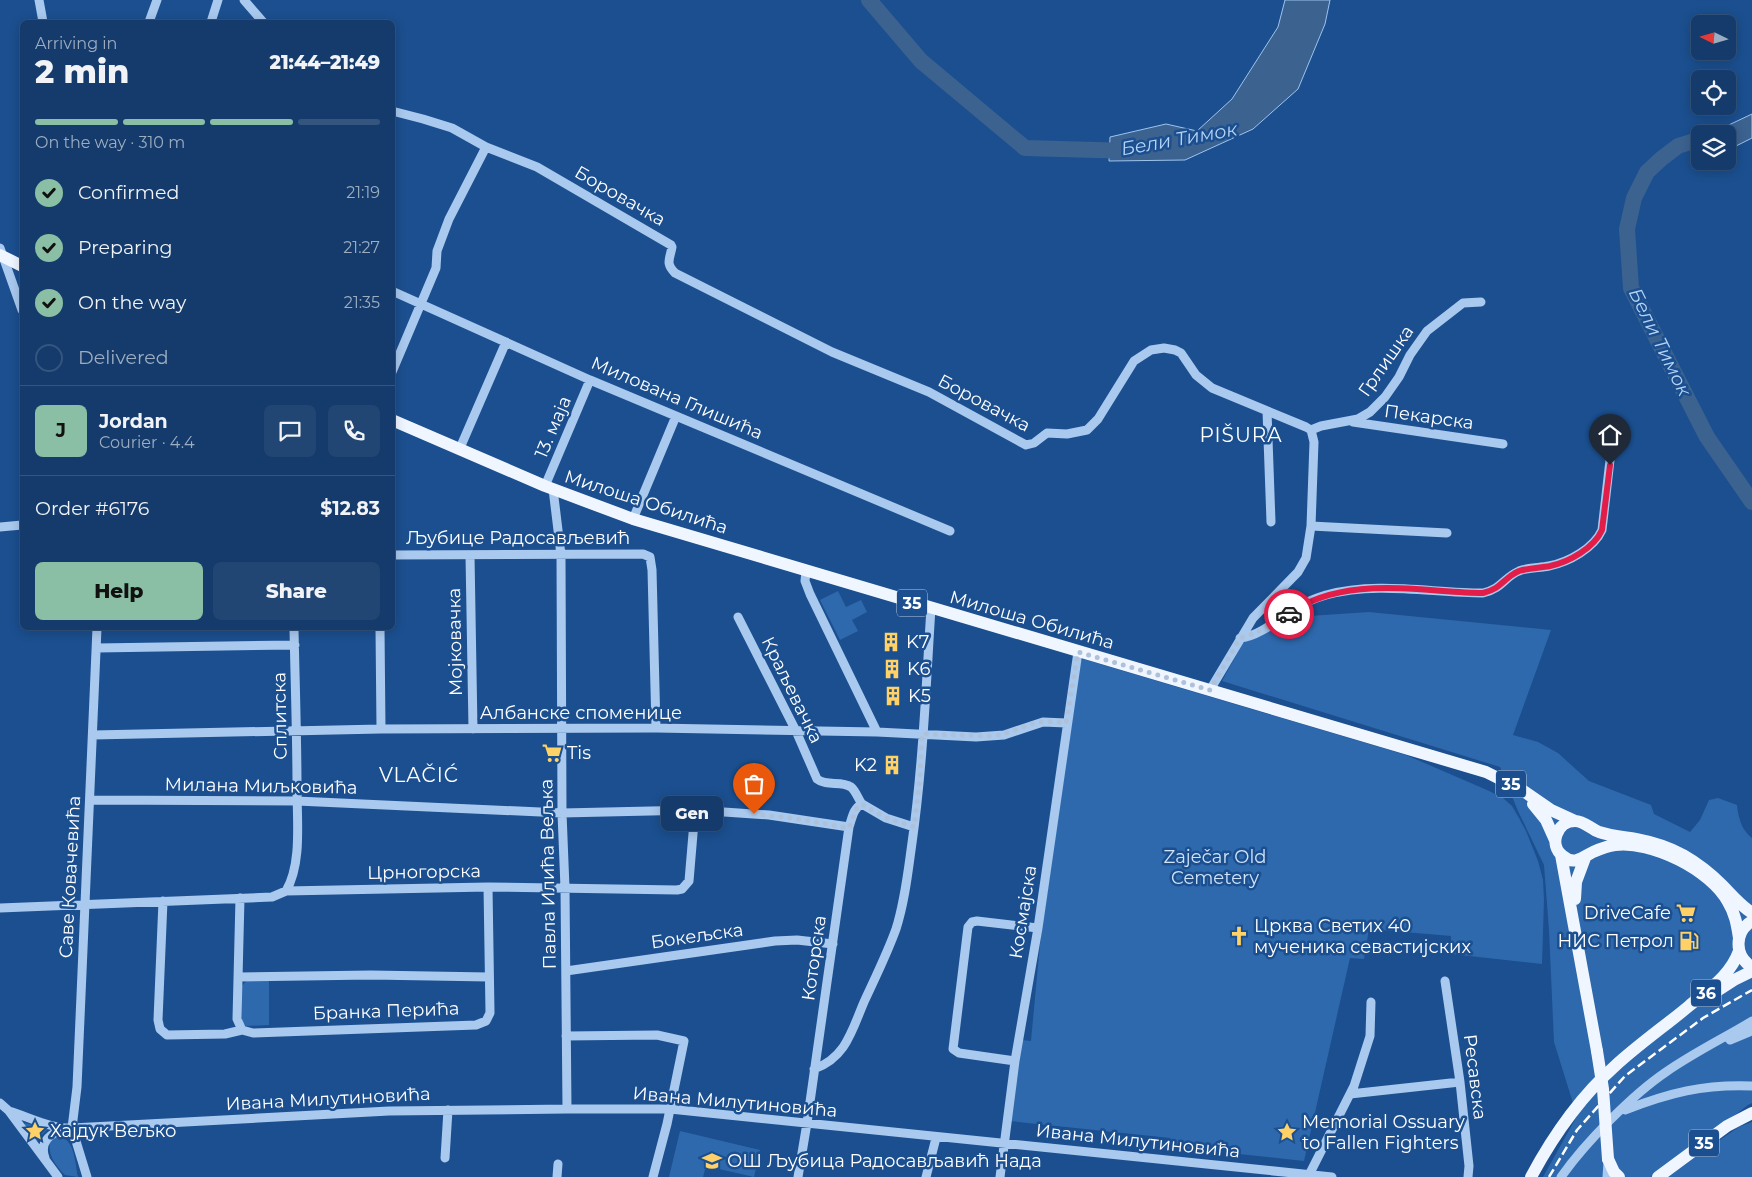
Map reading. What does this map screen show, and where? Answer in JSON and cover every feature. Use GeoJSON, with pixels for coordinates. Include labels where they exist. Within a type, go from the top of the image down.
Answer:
{"type":"FeatureCollection","features":[{"type":"Feature","properties":{"kind":"main road"},"geometry":{"type":"LineString","coordinates":[[2,254],[20,265]]}},
{"type":"Feature","properties":{"kind":"main road","name":"Милоша Обилића"},"geometry":{"type":"LineString","coordinates":[[395,421],[549,488],[633,519],[1486,772],[1507,781],[1550,810],[1574,821]]}},
{"type":"Feature","properties":{"kind":"main road","name":"Милоша Обилића"},"geometry":{"type":"LineString","coordinates":[[1442,758],[1497,781],[1529,801],[1543,815],[1555,840]]}},
{"type":"Feature","properties":{"kind":"main road"},"geometry":{"type":"LineString","coordinates":[[1555,840],[1561,827],[1568,822],[1574,821]]}},
{"type":"Feature","properties":{"kind":"main road","name":"35"},"geometry":{"type":"LineString","coordinates":[[1574,821],[1582,822],[1590,828],[1595,841],[1576,882],[1575,926]]}},
{"type":"Feature","properties":{"kind":"main road"},"geometry":{"type":"LineString","coordinates":[[1590,828],[1614,836],[1653,843],[1684,855],[1705,870],[1752,913]]}},
{"type":"Feature","properties":{"kind":"main road","name":"35"},"geometry":{"type":"LineString","coordinates":[[1555,840],[1556,847],[1561,855],[1597,1051],[1603,1089],[1608,1159],[1618,1177]]}},
{"type":"Feature","properties":{"kind":"main road"},"geometry":{"type":"LineString","coordinates":[[1561,855],[1572,861],[1615,845],[1626,845],[1657,850],[1684,862],[1714,884],[1728,900],[1736,918],[1739,944],[1744,960],[1752,967]]}},
{"type":"Feature","properties":{"kind":"main road","name":"36"},"geometry":{"type":"LineString","coordinates":[[1530,1175],[1556,1134],[1582,1100],[1615,1066],[1722,979],[1732,965],[1743,929],[1752,921]]}},
{"type":"Feature","properties":{"kind":"main road","name":"36"},"geometry":{"type":"LineString","coordinates":[[1663,1027],[1734,980],[1752,971]]}},
{"type":"Feature","properties":{"kind":"main road","name":"35"},"geometry":{"type":"LineString","coordinates":[[1658,1177],[1727,1126],[1752,1113]]}},
{"type":"Feature","properties":{"kind":"street"},"geometry":{"type":"LineString","coordinates":[[39,0],[43,20]]}},
{"type":"Feature","properties":{"kind":"street"},"geometry":{"type":"LineString","coordinates":[[150,20],[157,0]]}},
{"type":"Feature","properties":{"kind":"street"},"geometry":{"type":"LineString","coordinates":[[212,20],[218,0]]}},
{"type":"Feature","properties":{"kind":"street"},"geometry":{"type":"LineString","coordinates":[[244,0],[261,20]]}},
{"type":"Feature","properties":{"kind":"street","name":"Боровачка"},"geometry":{"type":"LineString","coordinates":[[395,112],[423,118],[452,128],[486,147],[537,167],[666,241],[672,247],[669,262],[670,268],[675,273],[832,352],[929,392],[1026,445],[1034,443],[1047,433],[1067,434],[1087,430],[1098,420],[1134,361],[1141,355],[1159,348],[1171,348],[1181,353],[1196,375],[1212,388],[1311,430]]}},
{"type":"Feature","properties":{"kind":"street"},"geometry":{"type":"LineString","coordinates":[[395,365],[436,268],[437,251],[449,219],[486,147]]}},
{"type":"Feature","properties":{"kind":"street"},"geometry":{"type":"LineString","coordinates":[[2,254],[20,304]]}},
{"type":"Feature","properties":{"kind":"street","name":"Милована Глишића"},"geometry":{"type":"LineString","coordinates":[[395,292],[590,380],[950,531]]}},
{"type":"Feature","properties":{"kind":"street","name":"Грлишка"},"geometry":{"type":"LineString","coordinates":[[1311,430],[1321,426],[1350,422],[1370,412],[1385,397],[1399,377],[1419,340],[1427,331],[1463,303],[1481,302]]}},
{"type":"Feature","properties":{"kind":"street"},"geometry":{"type":"LineString","coordinates":[[460,448],[506,342]]}},
{"type":"Feature","properties":{"kind":"street","name":"13. маја"},"geometry":{"type":"LineString","coordinates":[[549,488],[590,380]]}},
{"type":"Feature","properties":{"kind":"street"},"geometry":{"type":"LineString","coordinates":[[1267,411],[1271,522]]}},
{"type":"Feature","properties":{"kind":"street"},"geometry":{"type":"LineString","coordinates":[[633,519],[676,416]]}},
{"type":"Feature","properties":{"kind":"street","name":"Пекарска"},"geometry":{"type":"LineString","coordinates":[[1350,422],[1503,444]]}},
{"type":"Feature","properties":{"kind":"street"},"geometry":{"type":"LineString","coordinates":[[1210,690],[1253,618],[1298,572],[1308,553],[1311,526],[1314,442],[1311,430]]}},
{"type":"Feature","properties":{"kind":"street"},"geometry":{"type":"LineString","coordinates":[[1240,638],[1256,633],[1309,601],[1332,594],[1394,588],[1483,593],[1494,591],[1518,572],[1552,566],[1571,558],[1594,543],[1602,530],[1613,434]]}},
{"type":"Feature","properties":{"kind":"street","name":"Павла Илића Вељка"},"geometry":{"type":"LineString","coordinates":[[549,488],[561,555],[562,813],[566,888],[566,1109]]}},
{"type":"Feature","properties":{"kind":"street"},"geometry":{"type":"LineString","coordinates":[[0,527],[20,525]]}},
{"type":"Feature","properties":{"kind":"street"},"geometry":{"type":"LineString","coordinates":[[1311,526],[1447,533]]}},
{"type":"Feature","properties":{"kind":"street","name":"Љубице Радосављевић"},"geometry":{"type":"LineString","coordinates":[[395,555],[643,554],[650,557],[652,562],[656,728]]}},
{"type":"Feature","properties":{"kind":"street","name":"Мојковачка"},"geometry":{"type":"LineString","coordinates":[[470,555],[472,729]]}},
{"type":"Feature","properties":{"kind":"street"},"geometry":{"type":"LineString","coordinates":[[806,571],[805,581],[810,594],[877,732]]}},
{"type":"Feature","properties":{"kind":"street"},"geometry":{"type":"LineString","coordinates":[[814,1069],[828,1063],[844,1048],[892,939],[903,897],[920,778],[931,608]]}},
{"type":"Feature","properties":{"kind":"street","name":"Краљевачка"},"geometry":{"type":"LineString","coordinates":[[738,617],[796,731],[817,779],[822,783],[850,787],[854,790],[862,804]]}},
{"type":"Feature","properties":{"kind":"street","name":"Саве Ковачевића"},"geometry":{"type":"LineString","coordinates":[[68,1129],[77,1087],[97,630]]}},
{"type":"Feature","properties":{"kind":"street","name":"Сплитска"},"geometry":{"type":"LineString","coordinates":[[286,892],[292,880],[296,864],[297,732],[294,630]]}},
{"type":"Feature","properties":{"kind":"street"},"geometry":{"type":"LineString","coordinates":[[380,630],[381,730]]}},
{"type":"Feature","properties":{"kind":"street"},"geometry":{"type":"LineString","coordinates":[[97,648],[295,645]]}},
{"type":"Feature","properties":{"kind":"street","name":"Космајска"},"geometry":{"type":"LineString","coordinates":[[1000,1177],[1015,1061],[1038,928],[1066,723],[1078,652]]}},
{"type":"Feature","properties":{"kind":"street","name":"Албанске споменице"},"geometry":{"type":"LineString","coordinates":[[93,735],[656,728],[992,736],[1004,735],[1035,723],[1066,723]]}},
{"type":"Feature","properties":{"kind":"street","name":"Милана Миљковића"},"geometry":{"type":"LineString","coordinates":[[90,800],[297,801],[562,813],[694,810],[777,816],[849,828]]}},
{"type":"Feature","properties":{"kind":"street"},"geometry":{"type":"LineString","coordinates":[[862,804],[886,818],[914,827]]}},
{"type":"Feature","properties":{"kind":"street","name":"Которска"},"geometry":{"type":"LineString","coordinates":[[798,1177],[849,828],[856,809],[862,804]]}},
{"type":"Feature","properties":{"kind":"street","name":"Црногорска"},"geometry":{"type":"LineString","coordinates":[[0,908],[272,897],[286,892],[488,887],[682,889],[689,882],[694,810]]}},
{"type":"Feature","properties":{"kind":"street","name":"Бранка Перића"},"geometry":{"type":"LineString","coordinates":[[163,901],[158,1020],[160,1029],[167,1035],[225,1034],[242,1030],[253,1033],[480,1024],[486,1021],[489,1016],[488,887]]}},
{"type":"Feature","properties":{"kind":"street"},"geometry":{"type":"LineString","coordinates":[[240,898],[237,1019],[242,1030]]}},
{"type":"Feature","properties":{"kind":"street"},"geometry":{"type":"LineString","coordinates":[[1015,1061],[959,1053],[954,1051],[952,1046],[968,927],[972,922],[977,921],[1038,928]]}},
{"type":"Feature","properties":{"kind":"street","name":"Бокељска"},"geometry":{"type":"LineString","coordinates":[[566,971],[775,941],[797,940],[833,944]]}},
{"type":"Feature","properties":{"kind":"street","name":"Бранка Перића"},"geometry":{"type":"LineString","coordinates":[[238,977],[371,975],[489,977]]}},
{"type":"Feature","properties":{"kind":"street","name":"Ресавска"},"geometry":{"type":"LineString","coordinates":[[1445,982],[1460,1082],[1469,1166],[1468,1177]]}},
{"type":"Feature","properties":{"kind":"street"},"geometry":{"type":"LineString","coordinates":[[1309,1175],[1350,1094],[1364,1057],[1370,1036],[1372,1002]]}},
{"type":"Feature","properties":{"kind":"street"},"geometry":{"type":"LineString","coordinates":[[1561,1177],[1584,1149],[1620,1112],[1664,1074],[1752,1022]]}},
{"type":"Feature","properties":{"kind":"street"},"geometry":{"type":"LineString","coordinates":[[1706,1048],[1752,1031]]}},
{"type":"Feature","properties":{"kind":"street"},"geometry":{"type":"LineString","coordinates":[[566,1036],[657,1035],[684,1041],[653,1177]]}},
{"type":"Feature","properties":{"kind":"street"},"geometry":{"type":"LineString","coordinates":[[1350,1094],[1460,1082]]}},
{"type":"Feature","properties":{"kind":"street"},"geometry":{"type":"LineString","coordinates":[[1620,1112],[1676,1092],[1708,1087],[1752,1086]]}},
{"type":"Feature","properties":{"kind":"street"},"geometry":{"type":"LineString","coordinates":[[0,1103],[9,1111],[46,1162],[59,1176]]}},
{"type":"Feature","properties":{"kind":"street","name":"Ивана Милутиновића"},"geometry":{"type":"LineString","coordinates":[[68,1129],[388,1111],[670,1109],[1283,1175],[1332,1177]]}},
{"type":"Feature","properties":{"kind":"street"},"geometry":{"type":"LineString","coordinates":[[445,1158],[448,1110]]}},
{"type":"Feature","properties":{"kind":"street"},"geometry":{"type":"LineString","coordinates":[[9,1111],[68,1129]]}},
{"type":"Feature","properties":{"kind":"street"},"geometry":{"type":"LineString","coordinates":[[46,1162],[44,1154],[45,1141],[48,1136],[68,1129]]}},
{"type":"Feature","properties":{"kind":"street"},"geometry":{"type":"LineString","coordinates":[[68,1129],[86,1177]]}},
{"type":"Feature","properties":{"kind":"street"},"geometry":{"type":"LineString","coordinates":[[926,1177],[936,1138]]}},
{"type":"Feature","properties":{"kind":"street"},"geometry":{"type":"LineString","coordinates":[[1607,1177],[1608,1159]]}},
{"type":"Feature","properties":{"kind":"street"},"geometry":{"type":"LineString","coordinates":[[557,1177],[558,1164]]}},
{"type":"Feature","properties":{"kind":"green space"},"geometry":{"type":"Polygon","coordinates":[[[838,591],[846,607],[861,600],[867,612],[852,620],[858,631],[840,640],[820,600],[838,591]]]}},
{"type":"Feature","properties":{"kind":"green space"},"geometry":{"type":"Polygon","coordinates":[[[1369,612],[1551,630],[1513,735],[1538,742],[1558,753],[1589,781],[1651,805],[1654,814],[1690,832],[1700,820],[1709,800],[1718,798],[1737,805],[1741,823],[1752,838],[1752,1103],[1655,1177],[1543,1177],[1577,1116],[1554,1042],[1544,865],[1518,811],[1500,767],[1222,681],[1243,643],[1294,617],[1369,612]]]}},
{"type":"Feature","properties":{"kind":"green space","name":"Zaječar Old Cemetery"},"geometry":{"type":"Polygon","coordinates":[[[1083,659],[1406,755],[1503,798],[1512,806],[1526,831],[1538,861],[1543,880],[1542,964],[1451,954],[1451,936],[1369,929],[1364,959],[1350,958],[1304,1161],[1239,1154],[1239,1149],[1198,1146],[1192,1150],[1174,1149],[1174,1144],[1170,1144],[1170,1138],[1010,1121],[1022,1040],[1031,1041],[1040,944],[1080,662],[1083,659]]]}},
{"type":"Feature","properties":{"kind":"green space"},"geometry":{"type":"Polygon","coordinates":[[[247,980],[269,980],[269,1025],[246,1026],[242,1023],[241,987],[247,980]]]}},
{"type":"Feature","properties":{"kind":"green space"},"geometry":{"type":"Polygon","coordinates":[[[1752,1122],[1752,1177],[1665,1177],[1739,1127],[1752,1122]]]}},
{"type":"Feature","properties":{"kind":"green space"},"geometry":{"type":"Polygon","coordinates":[[[25,1123],[48,1129],[37,1141],[25,1123]]]}},
{"type":"Feature","properties":{"kind":"green space","name":"ОШ Љубица Радосављавић Нада"},"geometry":{"type":"Polygon","coordinates":[[[680,1131],[760,1150],[754,1177],[706,1166],[703,1177],[669,1177],[680,1131]]]}},
{"type":"Feature","properties":{"kind":"green space"},"geometry":{"type":"Polygon","coordinates":[[[57,1136],[63,1137],[71,1146],[78,1177],[65,1175],[52,1158],[50,1149],[51,1139],[57,1136]]]}},
{"type":"Feature","properties":{"kind":"water"},"geometry":{"type":"Polygon","coordinates":[[[1285,0],[1330,0],[1325,24],[1298,89],[1253,129],[1185,160],[1109,161],[1110,137],[1166,124],[1197,131],[1232,99],[1278,27],[1285,0]]]}},
{"type":"Feature","properties":{"kind":"water"},"geometry":{"type":"Polygon","coordinates":[[[1752,114],[1752,138],[1736,146],[1736,125],[1729,125],[1752,114]]]}},
{"type":"Feature","properties":{"kind":"waterway","name":"Бели Тимок"},"geometry":{"type":"LineString","coordinates":[[869,0],[921,61],[1025,148],[1132,151]]}},
{"type":"Feature","properties":{"kind":"waterway","name":"Бели Тимок"},"geometry":{"type":"LineString","coordinates":[[1691,142],[1678,146],[1647,172],[1634,198],[1627,229],[1631,288],[1707,437],[1752,502]]}},
{"type":"Feature","properties":{"kind":"railway"},"geometry":{"type":"LineString","coordinates":[[1549,1177],[1577,1130],[1625,1076],[1703,1018],[1752,990]]}},
{"type":"Feature","properties":{"kind":"way so far"},"geometry":{"type":"LineString","coordinates":[[754,814],[792,818],[849,828],[856,809],[862,804],[886,818],[914,827],[920,778],[922,734],[992,736],[1004,735],[1035,723],[1066,723],[1078,652],[1210,690],[1240,638],[1256,633],[1289,614]]}},
{"type":"Feature","properties":{"kind":"place","name":"K7"},"geometry":{"type":"Point","coordinates":[891,642]}},
{"type":"Feature","properties":{"kind":"place","name":"K6"},"geometry":{"type":"Point","coordinates":[892,669]}},
{"type":"Feature","properties":{"kind":"place","name":"K5"},"geometry":{"type":"Point","coordinates":[893,696]}},
{"type":"Feature","properties":{"kind":"place","name":"Tis"},"geometry":{"type":"Point","coordinates":[552,753]}},
{"type":"Feature","properties":{"kind":"place","name":"K2"},"geometry":{"type":"Point","coordinates":[892,765]}},
{"type":"Feature","properties":{"kind":"place","name":"Gen"},"geometry":{"type":"Point","coordinates":[754,814]}},
{"type":"Feature","properties":{"kind":"place","name":"DriveCafe"},"geometry":{"type":"Point","coordinates":[1686,913]}},
{"type":"Feature","properties":{"kind":"place","name":"Црква Светих 40 мученика севастијских"},"geometry":{"type":"Point","coordinates":[1239,936]}},
{"type":"Feature","properties":{"kind":"place","name":"НИС Петрол"},"geometry":{"type":"Point","coordinates":[1689,941]}},
{"type":"Feature","properties":{"kind":"place","name":"Хајдук Вељко"},"geometry":{"type":"Point","coordinates":[35,1131]}},
{"type":"Feature","properties":{"kind":"place","name":"Memorial Ossuary to Fallen Fighters"},"geometry":{"type":"Point","coordinates":[1287,1132]}},
{"type":"Feature","properties":{"kind":"place","name":"ОШ Љубица Радосављавић Нада"},"geometry":{"type":"Point","coordinates":[712,1161]}},
{"type":"Feature","properties":{"kind":"district","name":"PIŠURA"},"geometry":{"type":"Point","coordinates":[1241,435]}},
{"type":"Feature","properties":{"kind":"district","name":"VLAČIĆ"},"geometry":{"type":"Point","coordinates":[419,775]}},
{"type":"Feature","properties":{"kind":"route"},"geometry":{"type":"LineString","coordinates":[[1289,614],[1309,601],[1345,591],[1394,588],[1464,593],[1494,591],[1513,574],[1527,569],[1552,566],[1571,558],[1594,543],[1602,530],[1610,465]]}}]}
